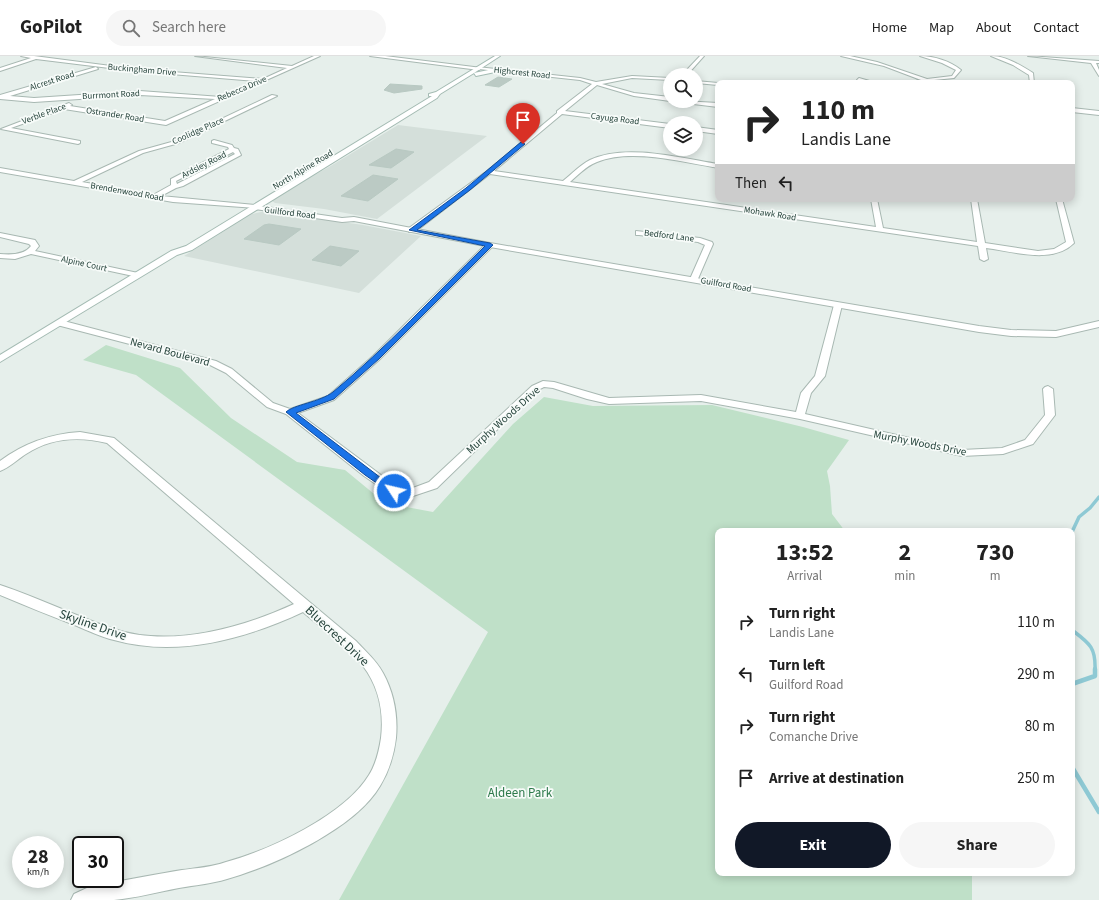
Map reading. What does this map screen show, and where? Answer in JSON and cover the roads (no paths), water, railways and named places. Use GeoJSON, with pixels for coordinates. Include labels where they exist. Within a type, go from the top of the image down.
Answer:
{"type":"FeatureCollection","features":[{"type":"Feature","properties":{"kind":"main road","name":"Highcrest Road"},"geometry":{"type":"LineString","coordinates":[[372,56],[479,68]]}},
{"type":"Feature","properties":{"kind":"main road","name":"North Alpine Road"},"geometry":{"type":"LineString","coordinates":[[174,253],[179,246],[242,206],[428,96],[438,93],[498,56]]}},
{"type":"Feature","properties":{"kind":"main road"},"geometry":{"type":"LineString","coordinates":[[465,76],[498,70]]}},
{"type":"Feature","properties":{"kind":"main road","name":"North Alpine Road"},"geometry":{"type":"LineString","coordinates":[[1,358],[174,253],[189,248],[407,115],[435,97],[438,93]]}},
{"type":"Feature","properties":{"kind":"main road","name":"Guilford Road"},"geometry":{"type":"LineString","coordinates":[[254,207],[342,220],[354,219],[490,245],[838,305],[1011,333],[1056,334],[1099,324]]}},
{"type":"Feature","properties":{"kind":"street","name":"Buckingham Drive"},"geometry":{"type":"LineString","coordinates":[[23,56],[102,66],[262,81]]}},
{"type":"Feature","properties":{"kind":"street"},"geometry":{"type":"LineString","coordinates":[[0,70],[45,56]]}},
{"type":"Feature","properties":{"kind":"street"},"geometry":{"type":"LineString","coordinates":[[197,56],[293,67]]}},
{"type":"Feature","properties":{"kind":"street","name":"Rebecca Drive"},"geometry":{"type":"LineString","coordinates":[[166,123],[318,56]]}},
{"type":"Feature","properties":{"kind":"street"},"geometry":{"type":"LineString","coordinates":[[691,68],[702,56]]}},
{"type":"Feature","properties":{"kind":"street"},"geometry":{"type":"LineString","coordinates":[[843,56],[877,62],[903,70],[927,80],[954,77],[959,70],[944,62],[922,56]]}},
{"type":"Feature","properties":{"kind":"street"},"geometry":{"type":"LineString","coordinates":[[996,57],[1011,56]]}},
{"type":"Feature","properties":{"kind":"street"},"geometry":{"type":"LineString","coordinates":[[1030,56],[1099,62]]}},
{"type":"Feature","properties":{"kind":"street"},"geometry":{"type":"LineString","coordinates":[[996,57],[1015,64],[1031,74],[1032,80]]}},
{"type":"Feature","properties":{"kind":"street"},"geometry":{"type":"LineString","coordinates":[[1093,62],[1099,75]]}},
{"type":"Feature","properties":{"kind":"street","name":"Alcrest Road"},"geometry":{"type":"LineString","coordinates":[[2,97],[74,73],[102,66]]}},
{"type":"Feature","properties":{"kind":"street","name":"Highcrest Road"},"geometry":{"type":"LineString","coordinates":[[479,68],[580,79],[634,94],[663,98]]}},
{"type":"Feature","properties":{"kind":"street"},"geometry":{"type":"LineString","coordinates":[[412,230],[489,172],[559,112],[595,84],[615,77],[636,76],[663,78]]}},
{"type":"Feature","properties":{"kind":"street"},"geometry":{"type":"LineString","coordinates":[[703,83],[715,84]]}},
{"type":"Feature","properties":{"kind":"street","name":"Burrmont Road"},"geometry":{"type":"LineString","coordinates":[[2,97],[34,100],[140,93],[222,98]]}},
{"type":"Feature","properties":{"kind":"street","name":"Verble Place"},"geometry":{"type":"LineString","coordinates":[[2,129],[80,101],[81,96]]}},
{"type":"Feature","properties":{"kind":"street","name":"Coolidge Place"},"geometry":{"type":"LineString","coordinates":[[77,182],[141,152],[177,142],[274,96]]}},
{"type":"Feature","properties":{"kind":"street"},"geometry":{"type":"LineString","coordinates":[[703,103],[715,105]]}},
{"type":"Feature","properties":{"kind":"street","name":"Ostrander Road"},"geometry":{"type":"LineString","coordinates":[[63,107],[166,123]]}},
{"type":"Feature","properties":{"kind":"street"},"geometry":{"type":"LineString","coordinates":[[1075,110],[1099,113]]}},
{"type":"Feature","properties":{"kind":"street","name":"Cayuga Road"},"geometry":{"type":"LineString","coordinates":[[559,112],[663,125]]}},
{"type":"Feature","properties":{"kind":"street"},"geometry":{"type":"LineString","coordinates":[[2,129],[78,142]]}},
{"type":"Feature","properties":{"kind":"street"},"geometry":{"type":"LineString","coordinates":[[703,130],[715,132]]}},
{"type":"Feature","properties":{"kind":"street","name":"Ardsley Road"},"geometry":{"type":"LineString","coordinates":[[154,197],[174,186],[181,185],[238,155],[236,150],[232,150],[230,146],[214,142]]}},
{"type":"Feature","properties":{"kind":"street"},"geometry":{"type":"LineString","coordinates":[[564,183],[593,161],[611,156],[651,156],[715,166]]}},
{"type":"Feature","properties":{"kind":"street","name":"Brendenwood Road"},"geometry":{"type":"LineString","coordinates":[[0,170],[77,182],[154,197],[254,207]]}},
{"type":"Feature","properties":{"kind":"street","name":"Mohawk Road"},"geometry":{"type":"LineString","coordinates":[[489,172],[880,231],[1038,253],[1051,252],[1070,243],[1061,202]]}},
{"type":"Feature","properties":{"kind":"street"},"geometry":{"type":"LineString","coordinates":[[875,202],[880,231]]}},
{"type":"Feature","properties":{"kind":"street"},"geometry":{"type":"LineString","coordinates":[[975,202],[984,259]]}},
{"type":"Feature","properties":{"kind":"street","name":"Bedford Lane"},"geometry":{"type":"LineString","coordinates":[[639,233],[700,240],[709,244],[694,279]]}},
{"type":"Feature","properties":{"kind":"street"},"geometry":{"type":"LineString","coordinates":[[0,235],[32,242],[35,246],[30,252]]}},
{"type":"Feature","properties":{"kind":"street"},"geometry":{"type":"LineString","coordinates":[[290,412],[312,406],[331,398],[342,389],[376,358],[490,245]]}},
{"type":"Feature","properties":{"kind":"street","name":"Alpine Court"},"geometry":{"type":"LineString","coordinates":[[0,256],[14,257],[30,252],[138,276]]}},
{"type":"Feature","properties":{"kind":"street"},"geometry":{"type":"LineString","coordinates":[[800,416],[806,393],[820,376],[838,305]]}},
{"type":"Feature","properties":{"kind":"street","name":"Nevard Boulevard"},"geometry":{"type":"LineString","coordinates":[[60,323],[213,363],[229,372],[270,405],[290,412]]}},
{"type":"Feature","properties":{"kind":"street","name":"Murphy Woods Drive"},"geometry":{"type":"LineString","coordinates":[[290,412],[368,473],[394,491],[410,493],[433,484],[536,388],[543,384],[554,384],[590,397],[609,401],[701,398],[800,416],[962,453],[1003,451],[1029,442],[1050,415],[1048,389]]}},
{"type":"Feature","properties":{"kind":"street","name":"Bluecrest Drive"},"geometry":{"type":"LineString","coordinates":[[0,467],[24,449],[59,437],[80,434],[110,440],[351,645],[368,663],[381,685],[388,704],[390,728],[387,750],[379,772],[363,796],[333,820],[294,843],[258,860],[226,871],[89,896],[80,900]]}},
{"type":"Feature","properties":{"kind":"street","name":"Skyline Drive"},"geometry":{"type":"LineString","coordinates":[[0,590],[114,635],[154,641],[177,642],[243,631],[272,621],[304,605]]}},
{"type":"Feature","properties":{"kind":"waterway"},"geometry":{"type":"LineString","coordinates":[[1074,528],[1079,517],[1090,508],[1099,497]]}},
{"type":"Feature","properties":{"kind":"waterway"},"geometry":{"type":"LineString","coordinates":[[1075,632],[1090,646],[1093,651],[1095,662],[1095,676],[1075,683]]}},
{"type":"Feature","properties":{"kind":"waterway"},"geometry":{"type":"LineString","coordinates":[[1075,772],[1099,812]]}},
{"type":"Feature","properties":{"kind":"park label","name":"Aldeen Park"},"geometry":{"type":"Point","coordinates":[520,793]}}]}
